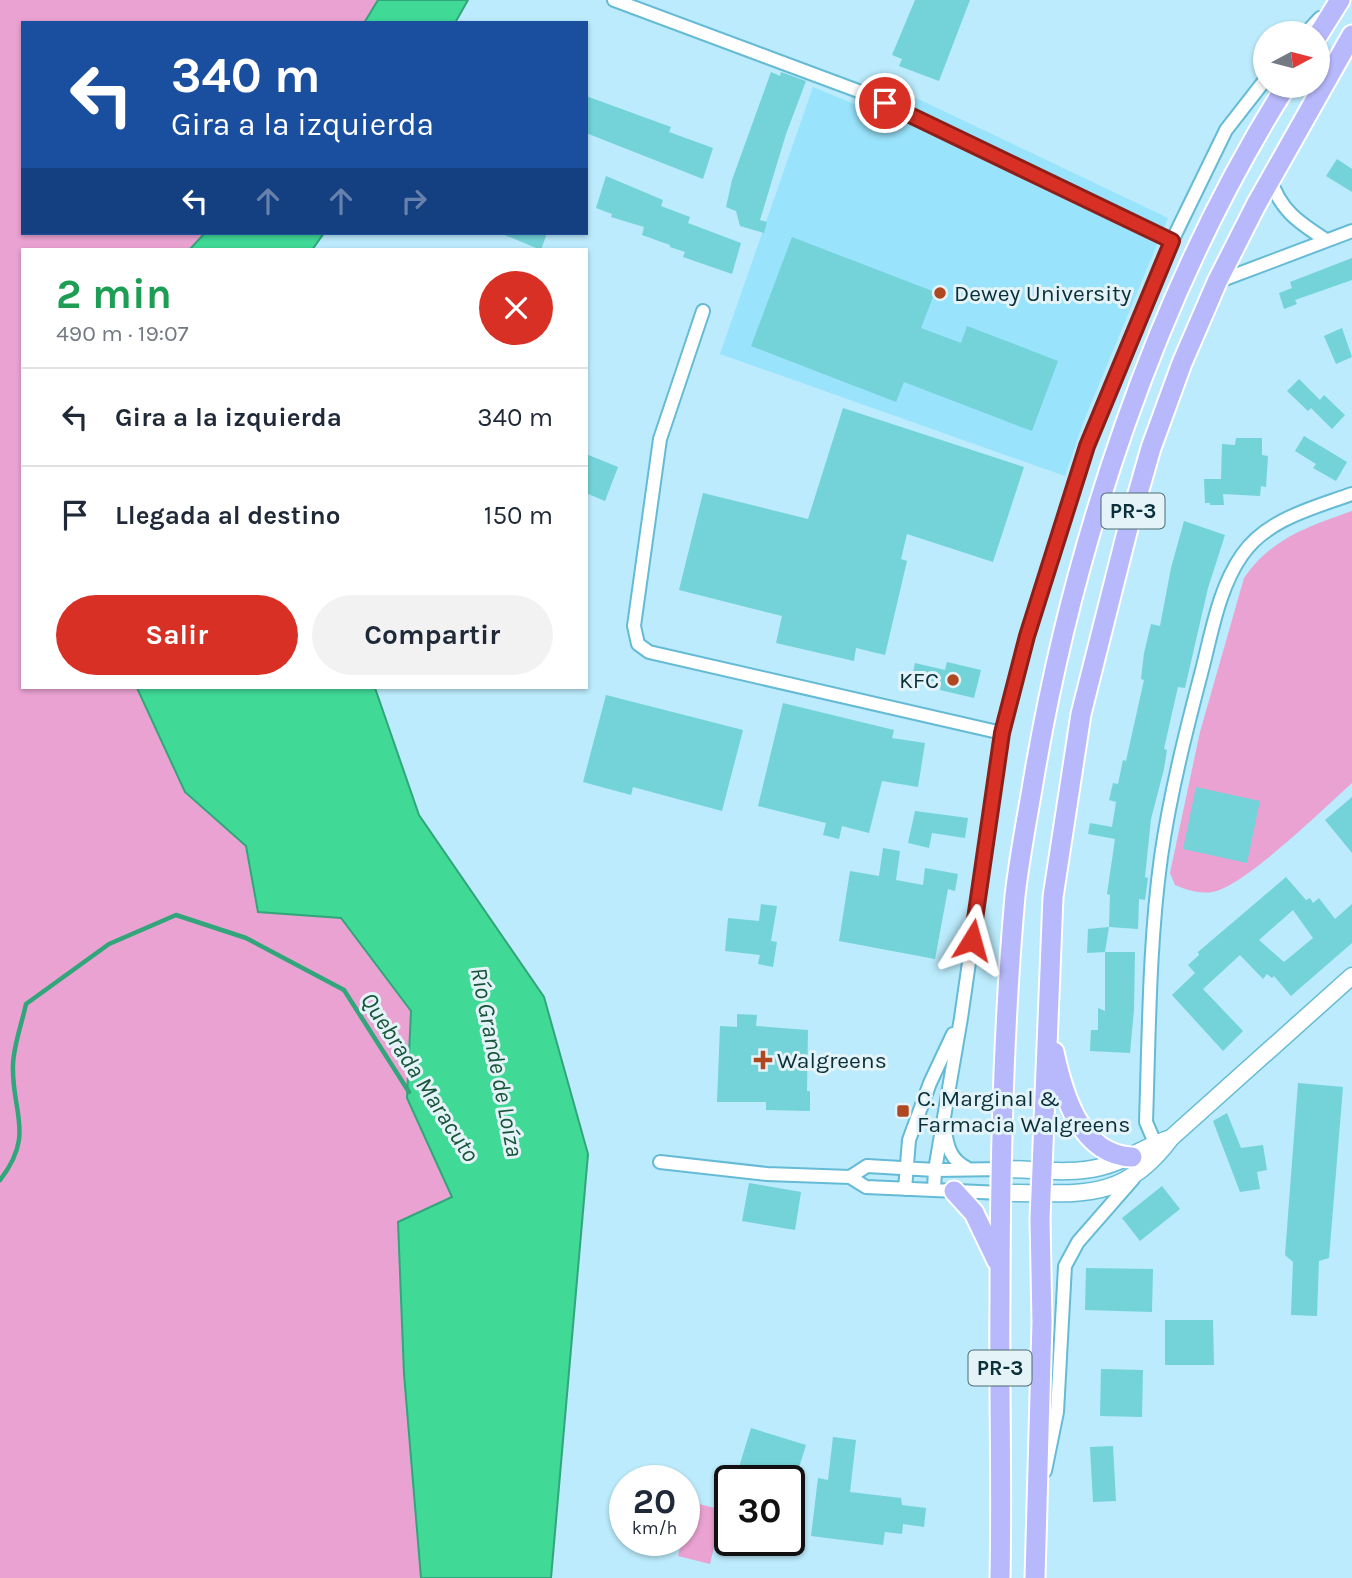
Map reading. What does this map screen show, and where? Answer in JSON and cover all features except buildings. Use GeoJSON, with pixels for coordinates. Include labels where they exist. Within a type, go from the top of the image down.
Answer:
{"type":"FeatureCollection","features":[{"type":"Feature","properties":{"kind":"main road"},"geometry":{"type":"LineString","coordinates":[[1326,21],[1339,0]]}},
{"type":"Feature","properties":{"kind":"main road","name":"PR-3"},"geometry":{"type":"LineString","coordinates":[[1035,1578],[1042,1322],[1041,1193],[1053,897],[1081,714],[1151,448],[1182,363],[1217,282],[1270,178],[1352,35]]}},
{"type":"Feature","properties":{"kind":"main road","name":"PR-3"},"geometry":{"type":"LineString","coordinates":[[1000,1578],[1000,1270],[1008,991],[1016,891],[1044,714],[1066,621],[1107,482],[1139,391],[1175,298],[1225,191],[1255,134],[1278,98]]}},
{"type":"Feature","properties":{"kind":"main road"},"geometry":{"type":"LineString","coordinates":[[1049,1027],[1068,1101],[1083,1131],[1100,1146],[1122,1157],[1133,1167]]}},
{"type":"Feature","properties":{"kind":"main road"},"geometry":{"type":"LineString","coordinates":[[944,1190],[974,1213],[1000,1270]]}},
{"type":"Feature","properties":{"kind":"street"},"geometry":{"type":"LineString","coordinates":[[614,0],[861,92],[1172,241]]}},
{"type":"Feature","properties":{"kind":"street"},"geometry":{"type":"LineString","coordinates":[[1318,21],[1339,0]]}},
{"type":"Feature","properties":{"kind":"street"},"geometry":{"type":"LineString","coordinates":[[944,1190],[934,1170],[961,1018],[1002,733],[1027,636],[1087,446],[1172,241],[1226,130],[1253,95]]}},
{"type":"Feature","properties":{"kind":"street"},"geometry":{"type":"LineString","coordinates":[[1270,178],[1276,199],[1299,223],[1326,240]]}},
{"type":"Feature","properties":{"kind":"street"},"geometry":{"type":"LineString","coordinates":[[1217,282],[1352,231]]}},
{"type":"Feature","properties":{"kind":"street"},"geometry":{"type":"LineString","coordinates":[[703,311],[660,439],[634,626],[638,644],[649,652],[1002,733]]}},
{"type":"Feature","properties":{"kind":"street"},"geometry":{"type":"LineString","coordinates":[[1157,1148],[1146,1122],[1154,917],[1161,855],[1190,716],[1222,596],[1243,553],[1263,533],[1286,518],[1352,494]]}},
{"type":"Feature","properties":{"kind":"street"},"geometry":{"type":"LineString","coordinates":[[1037,1513],[1057,1412],[1065,1266],[1078,1241],[1133,1167],[1171,1138],[1352,976]]}},
{"type":"Feature","properties":{"kind":"street"},"geometry":{"type":"LineString","coordinates":[[905,1189],[909,1140],[961,1018]]}},
{"type":"Feature","properties":{"kind":"street"},"geometry":{"type":"LineString","coordinates":[[943,1120],[947,1145],[955,1162],[971,1170]]}},
{"type":"Feature","properties":{"kind":"street"},"geometry":{"type":"LineString","coordinates":[[660,1162],[766,1174],[850,1177],[866,1187],[1081,1194],[1120,1185],[1133,1167]]}},
{"type":"Feature","properties":{"kind":"street"},"geometry":{"type":"LineString","coordinates":[[850,1177],[867,1166],[934,1170],[1133,1167]]}},
{"type":"Feature","properties":{"kind":"shaded area"},"geometry":{"type":"Polygon","coordinates":[[[0,0],[378,0],[365,21],[21,21],[21,235],[203,235],[191,248],[21,248],[21,689],[137,689],[185,792],[246,846],[258,912],[341,918],[411,1011],[407,1098],[452,1197],[404,1374],[421,1578],[0,1578],[0,0]]]}},
{"type":"Feature","properties":{"kind":"shaded area","name":"Dewey University"},"geometry":{"type":"Polygon","coordinates":[[[813,87],[881,115],[892,89],[914,97],[1168,218],[1083,423],[1065,476],[720,354],[813,87]]]}},
{"type":"Feature","properties":{"kind":"shaded area"},"geometry":{"type":"Polygon","coordinates":[[[1352,511],[1352,783],[1284,845],[1226,887],[1203,892],[1175,885],[1170,873],[1200,732],[1244,578],[1266,553],[1278,544],[1321,522],[1352,511]]]}},
{"type":"Feature","properties":{"kind":"shaded area"},"geometry":{"type":"Polygon","coordinates":[[[700,1504],[714,1508],[714,1547],[710,1564],[678,1556],[700,1556],[700,1504]]]}},
{"type":"Feature","properties":{"kind":"water"},"geometry":{"type":"Polygon","coordinates":[[[378,0],[468,0],[456,21],[365,21],[378,0]]]}},
{"type":"Feature","properties":{"kind":"water"},"geometry":{"type":"Polygon","coordinates":[[[203,235],[323,235],[313,248],[191,248],[203,235]]]}},
{"type":"Feature","properties":{"kind":"water","name":"Río Grande de Loíza"},"geometry":{"type":"Polygon","coordinates":[[[137,689],[375,689],[419,815],[544,997],[588,1154],[551,1578],[421,1578],[404,1374],[398,1222],[452,1197],[407,1098],[411,1011],[341,918],[258,912],[246,846],[185,792],[137,689]]]}},
{"type":"Feature","properties":{"kind":"waterway","name":"Quebrada Maracuto"},"geometry":{"type":"LineString","coordinates":[[0,1180],[11,1164],[19,1136],[13,1064],[26,1004],[109,944],[176,915],[246,938],[344,990],[409,1092]]}},
{"type":"Feature","properties":{"kind":"place","name":"Dewey University"},"geometry":{"type":"Point","coordinates":[940,293]}},
{"type":"Feature","properties":{"kind":"place","name":"KFC"},"geometry":{"type":"Point","coordinates":[953,680]}},
{"type":"Feature","properties":{"kind":"place","name":"Walgreens"},"geometry":{"type":"Point","coordinates":[763,1060]}},
{"type":"Feature","properties":{"kind":"place","name":"C. Marginal & Farmacia Walgreens"},"geometry":{"type":"Point","coordinates":[903,1111]}},
{"type":"Feature","properties":{"kind":"route"},"geometry":{"type":"LineString","coordinates":[[885,103],[1172,241],[1087,446],[1027,636],[1002,733],[972,940]]}}]}
